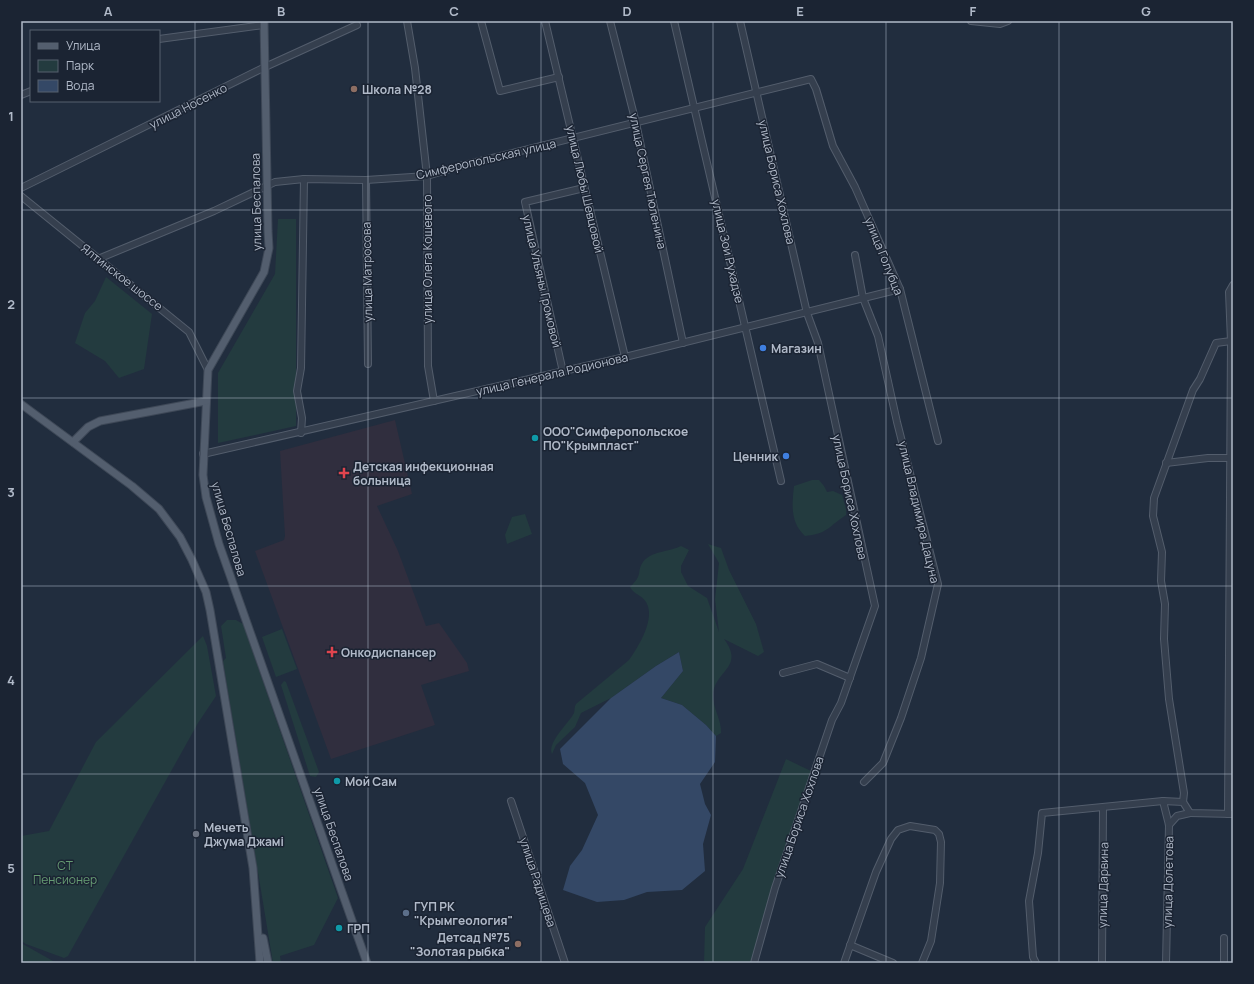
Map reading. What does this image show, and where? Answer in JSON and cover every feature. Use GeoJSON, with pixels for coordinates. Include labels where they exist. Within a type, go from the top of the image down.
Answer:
{"type":"FeatureCollection","features":[{"type":"Feature","properties":{"kind":"main road","name":"улица Беспалова"},"geometry":{"type":"LineString","coordinates":[[264,23],[268,248],[264,272],[208,370],[203,476],[206,497],[219,544],[367,963]]}},
{"type":"Feature","properties":{"kind":"main road"},"geometry":{"type":"LineString","coordinates":[[73,442],[88,427],[100,421],[206,401]]}},
{"type":"Feature","properties":{"kind":"main road"},"geometry":{"type":"LineString","coordinates":[[21,404],[132,486],[159,509],[180,537],[200,577],[210,610],[255,894],[268,963]]}},
{"type":"Feature","properties":{"kind":"main road"},"geometry":{"type":"LineString","coordinates":[[255,894],[260,942],[264,963]]}},
{"type":"Feature","properties":{"kind":"main road"},"geometry":{"type":"LineString","coordinates":[[260,942],[260,963]]}},
{"type":"Feature","properties":{"kind":"street","name":"улица Олега Кошевого"},"geometry":{"type":"LineString","coordinates":[[407,21],[415,68],[427,176],[428,366],[434,401]]}},
{"type":"Feature","properties":{"kind":"street"},"geometry":{"type":"LineString","coordinates":[[481,21],[500,91],[559,76]]}},
{"type":"Feature","properties":{"kind":"street","name":"улица Любы Шевцовой"},"geometry":{"type":"LineString","coordinates":[[545,21],[625,357]]}},
{"type":"Feature","properties":{"kind":"street","name":"улица Сергея Тюленина"},"geometry":{"type":"LineString","coordinates":[[610,21],[636,123],[683,343]]}},
{"type":"Feature","properties":{"kind":"street","name":"улица Зои Рухадзе"},"geometry":{"type":"LineString","coordinates":[[674,21],[781,481]]}},
{"type":"Feature","properties":{"kind":"street","name":"улица Бориса Хохлова"},"geometry":{"type":"LineString","coordinates":[[740,21],[807,313],[818,343],[874,606],[841,703],[832,720],[778,881],[754,963]]}},
{"type":"Feature","properties":{"kind":"street"},"geometry":{"type":"LineString","coordinates":[[971,21],[1000,24],[1008,21]]}},
{"type":"Feature","properties":{"kind":"street"},"geometry":{"type":"LineString","coordinates":[[160,39],[264,23]]}},
{"type":"Feature","properties":{"kind":"street","name":"улица Носенко"},"geometry":{"type":"LineString","coordinates":[[21,188],[265,67],[357,25]]}},
{"type":"Feature","properties":{"kind":"street","name":"Симферопольская улица"},"geometry":{"type":"LineString","coordinates":[[98,259],[267,188],[276,182],[304,179],[366,180],[427,176],[460,166],[574,139],[811,79]]}},
{"type":"Feature","properties":{"kind":"street","name":"улица Голубца"},"geometry":{"type":"LineString","coordinates":[[811,79],[816,89],[833,146],[855,187],[900,289],[938,441]]}},
{"type":"Feature","properties":{"kind":"street"},"geometry":{"type":"LineString","coordinates":[[21,95],[30,90]]}},
{"type":"Feature","properties":{"kind":"street"},"geometry":{"type":"LineString","coordinates":[[301,433],[302,418],[297,391],[300,368],[304,179]]}},
{"type":"Feature","properties":{"kind":"street","name":"улица Матросова"},"geometry":{"type":"LineString","coordinates":[[366,180],[368,364]]}},
{"type":"Feature","properties":{"kind":"street","name":"улица Ульяны Громовой"},"geometry":{"type":"LineString","coordinates":[[563,372],[525,202],[584,188]]}},
{"type":"Feature","properties":{"kind":"street","name":"Ялтинское шоссе"},"geometry":{"type":"LineString","coordinates":[[21,196],[189,332],[208,370]]}},
{"type":"Feature","properties":{"kind":"street","name":"улица Владимира Дацуна"},"geometry":{"type":"LineString","coordinates":[[855,255],[863,298],[878,336],[897,422],[938,584],[921,658],[901,718],[883,763],[864,782]]}},
{"type":"Feature","properties":{"kind":"street"},"geometry":{"type":"LineString","coordinates":[[1169,825],[1177,816],[1190,813],[1231,814],[1232,340],[1229,292],[1233,285]]}},
{"type":"Feature","properties":{"kind":"street","name":"улица Генерала Родионова"},"geometry":{"type":"LineString","coordinates":[[203,454],[301,433],[563,372],[900,289]]}},
{"type":"Feature","properties":{"kind":"street"},"geometry":{"type":"LineString","coordinates":[[1190,813],[1183,802],[1184,793],[1169,699],[1164,639],[1165,604],[1161,581],[1162,552],[1152,509],[1166,463],[1193,390],[1200,379],[1216,343],[1232,340]]}},
{"type":"Feature","properties":{"kind":"street"},"geometry":{"type":"LineString","coordinates":[[200,354],[208,358],[216,357]]}},
{"type":"Feature","properties":{"kind":"street"},"geometry":{"type":"LineString","coordinates":[[1166,463],[1208,458],[1232,458]]}},
{"type":"Feature","properties":{"kind":"street"},"geometry":{"type":"LineString","coordinates":[[783,673],[817,664],[850,678]]}},
{"type":"Feature","properties":{"kind":"street","name":"улица Радищева"},"geometry":{"type":"LineString","coordinates":[[511,801],[565,963]]}},
{"type":"Feature","properties":{"kind":"street"},"geometry":{"type":"LineString","coordinates":[[1036,963],[1033,957],[1030,900],[1038,853],[1042,813],[1163,801],[1183,802]]}},
{"type":"Feature","properties":{"kind":"street","name":"улица Долетова"},"geometry":{"type":"LineString","coordinates":[[1163,801],[1169,825],[1166,963]]}},
{"type":"Feature","properties":{"kind":"street","name":"улица Дарвина"},"geometry":{"type":"LineString","coordinates":[[1102,963],[1103,808]]}},
{"type":"Feature","properties":{"kind":"street"},"geometry":{"type":"LineString","coordinates":[[844,963],[876,872],[891,839],[898,830],[904,827],[917,827],[930,828],[939,834],[941,842],[940,883],[931,941],[922,963]]}},
{"type":"Feature","properties":{"kind":"street"},"geometry":{"type":"LineString","coordinates":[[1224,938],[1224,963]]}},
{"type":"Feature","properties":{"kind":"street"},"geometry":{"type":"LineString","coordinates":[[850,945],[893,963]]}},
{"type":"Feature","properties":{"kind":"shaded area"},"geometry":{"type":"Polygon","coordinates":[[[395,420],[412,494],[377,506],[398,551],[426,626],[439,623],[467,663],[469,671],[421,685],[435,725],[331,759],[255,551],[284,540],[285,536],[280,451],[395,420]]]}},
{"type":"Feature","properties":{"kind":"green space"},"geometry":{"type":"Polygon","coordinates":[[[278,219],[296,219],[296,426],[218,443],[218,373],[275,274],[278,219]]]}},
{"type":"Feature","properties":{"kind":"green space"},"geometry":{"type":"Polygon","coordinates":[[[106,277],[152,314],[144,369],[119,378],[105,361],[75,343],[85,313],[95,301],[106,277]]]}},
{"type":"Feature","properties":{"kind":"green space"},"geometry":{"type":"Polygon","coordinates":[[[812,480],[819,480],[827,492],[833,491],[842,495],[846,515],[823,532],[805,536],[800,531],[794,519],[794,486],[812,480]]]}},
{"type":"Feature","properties":{"kind":"green space"},"geometry":{"type":"Polygon","coordinates":[[[525,514],[532,534],[507,544],[505,535],[512,517],[525,514]]]}},
{"type":"Feature","properties":{"kind":"green space"},"geometry":{"type":"Polygon","coordinates":[[[708,544],[721,548],[729,570],[756,624],[764,652],[758,656],[724,639],[730,648],[732,656],[731,662],[715,686],[713,694],[721,733],[716,736],[706,725],[682,705],[661,698],[683,671],[679,652],[656,666],[611,698],[581,713],[575,727],[556,745],[552,754],[551,749],[555,738],[574,713],[576,704],[629,660],[645,632],[648,624],[649,609],[646,602],[630,587],[637,579],[641,565],[646,558],[681,546],[689,550],[681,566],[681,572],[688,586],[707,598],[719,632],[715,599],[719,563],[708,544]]]}},
{"type":"Feature","properties":{"kind":"green space"},"geometry":{"type":"Polygon","coordinates":[[[227,620],[236,620],[243,624],[338,898],[314,945],[280,956],[281,963],[273,963],[223,661],[226,658],[221,626],[227,620]]]}},
{"type":"Feature","properties":{"kind":"green space"},"geometry":{"type":"Polygon","coordinates":[[[282,629],[297,669],[276,677],[262,637],[282,629]]]}},
{"type":"Feature","properties":{"kind":"green space","name":"СТ Пенсионер"},"geometry":{"type":"Polygon","coordinates":[[[203,636],[207,646],[216,696],[198,723],[68,956],[64,958],[26,944],[21,941],[21,836],[49,831],[96,742],[203,636]]]}},
{"type":"Feature","properties":{"kind":"green space"},"geometry":{"type":"Polygon","coordinates":[[[284,681],[286,682],[319,772],[316,777],[310,776],[281,685],[284,681]]]}},
{"type":"Feature","properties":{"kind":"green space"},"geometry":{"type":"Polygon","coordinates":[[[786,759],[811,771],[750,963],[704,963],[705,927],[743,869],[786,759]]]}},
{"type":"Feature","properties":{"kind":"green space"},"geometry":{"type":"Polygon","coordinates":[[[21,943],[53,961],[57,963],[21,963],[21,943]]]}},
{"type":"Feature","properties":{"kind":"water"},"geometry":{"type":"Polygon","coordinates":[[[679,652],[683,671],[661,698],[682,705],[706,725],[716,736],[715,762],[700,784],[705,804],[711,815],[703,844],[705,871],[682,890],[647,892],[624,900],[597,902],[563,890],[570,866],[582,850],[598,815],[585,783],[563,764],[560,749],[611,698],[656,666],[679,652]]]}},
{"type":"Feature","properties":{"kind":"place","name":"Школа №28"},"geometry":{"type":"Point","coordinates":[354,89]}},
{"type":"Feature","properties":{"kind":"place","name":"Магазин"},"geometry":{"type":"Point","coordinates":[763,348]}},
{"type":"Feature","properties":{"kind":"place","name":"ООО\"Симферопольское ПО\"Крымпласт\""},"geometry":{"type":"Point","coordinates":[535,438]}},
{"type":"Feature","properties":{"kind":"place","name":"Ценник"},"geometry":{"type":"Point","coordinates":[786,456]}},
{"type":"Feature","properties":{"kind":"place","name":"Детская инфекционная больница"},"geometry":{"type":"Point","coordinates":[344,473]}},
{"type":"Feature","properties":{"kind":"place","name":"Онкодиспансер"},"geometry":{"type":"Point","coordinates":[332,652]}},
{"type":"Feature","properties":{"kind":"place","name":"Мой Сам"},"geometry":{"type":"Point","coordinates":[337,781]}},
{"type":"Feature","properties":{"kind":"place","name":"Мечеть Джума Джамі"},"geometry":{"type":"Point","coordinates":[196,834]}},
{"type":"Feature","properties":{"kind":"place","name":"ГУП РК \"Крымгеология\""},"geometry":{"type":"Point","coordinates":[406,913]}},
{"type":"Feature","properties":{"kind":"place","name":"ГРП"},"geometry":{"type":"Point","coordinates":[339,928]}},
{"type":"Feature","properties":{"kind":"place","name":"Детсад №75 \"Золотая рыбка\""},"geometry":{"type":"Point","coordinates":[518,944]}}]}
